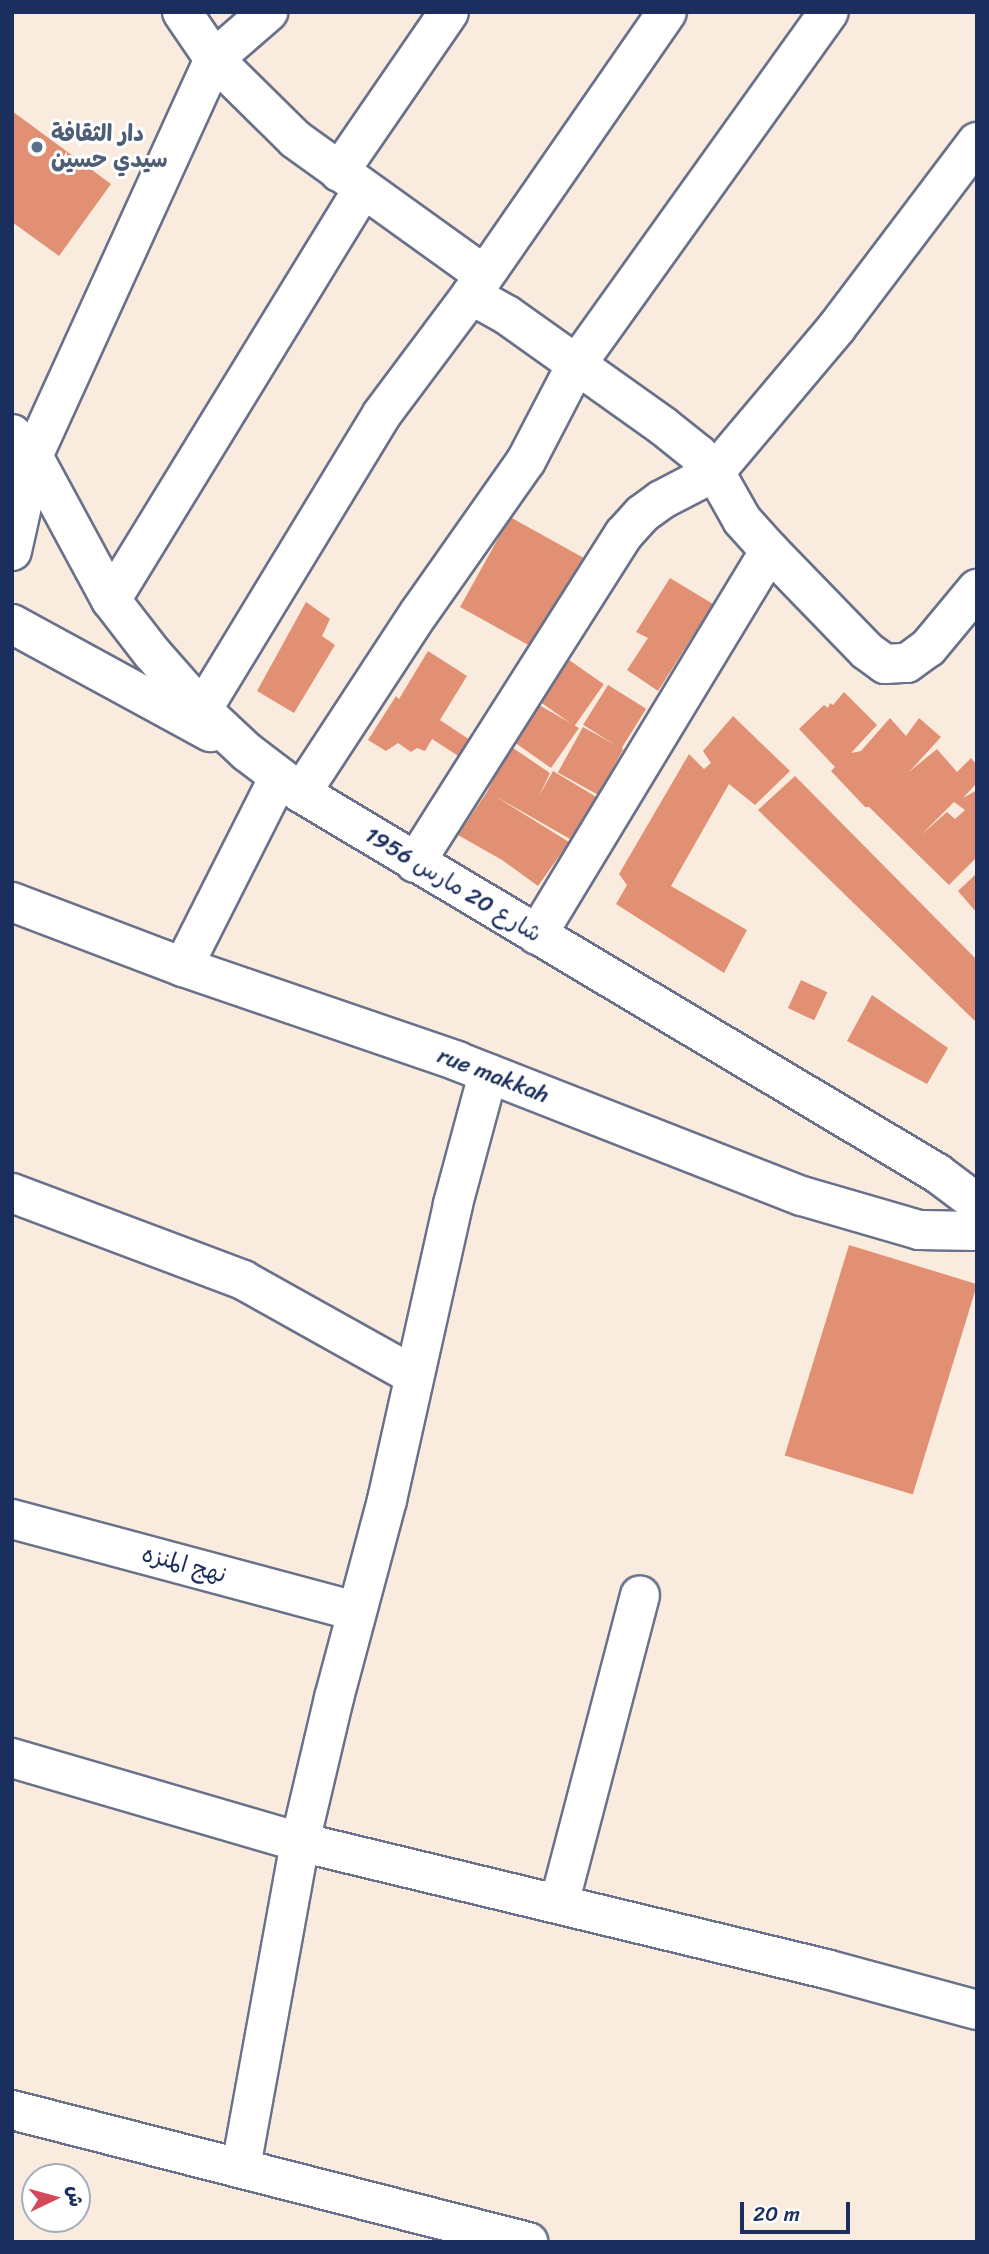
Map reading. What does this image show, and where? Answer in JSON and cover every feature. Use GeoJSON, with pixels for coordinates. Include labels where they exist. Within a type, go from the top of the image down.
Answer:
{"type":"FeatureCollection","features":[{"type":"Feature","properties":{"kind":"street"},"geometry":{"type":"LineString","coordinates":[[182,12],[214,59],[295,138],[477,285],[507,315],[663,426],[715,472],[742,520],[867,651],[885,664],[906,663],[929,648],[977,589]]}},
{"type":"Feature","properties":{"kind":"street"},"geometry":{"type":"LineString","coordinates":[[12,551],[22,445],[214,59],[268,12]]}},
{"type":"Feature","properties":{"kind":"street"},"geometry":{"type":"LineString","coordinates":[[111,600],[449,12]]}},
{"type":"Feature","properties":{"kind":"street"},"geometry":{"type":"LineString","coordinates":[[202,710],[382,414],[477,285],[667,12]]}},
{"type":"Feature","properties":{"kind":"street"},"geometry":{"type":"LineString","coordinates":[[183,967],[290,785],[419,613],[526,461],[576,365],[829,12]]}},
{"type":"Feature","properties":{"kind":"street"},"geometry":{"type":"LineString","coordinates":[[415,863],[624,534],[661,500],[715,472],[837,327],[977,142]]}},
{"type":"Feature","properties":{"kind":"street","name":"شارع 20 مارس 1956"},"geometry":{"type":"LineString","coordinates":[[22,445],[111,600],[152,653],[202,710],[247,752],[290,785],[415,863],[937,1173],[977,1203]]}},
{"type":"Feature","properties":{"kind":"street"},"geometry":{"type":"LineString","coordinates":[[537,935],[770,551]]}},
{"type":"Feature","properties":{"kind":"street"},"geometry":{"type":"LineString","coordinates":[[12,624],[247,752]]}},
{"type":"Feature","properties":{"kind":"street","name":"rue makkah"},"geometry":{"type":"LineString","coordinates":[[12,902],[183,967],[488,1073],[803,1196],[919,1230],[977,1231]]}},
{"type":"Feature","properties":{"kind":"street"},"geometry":{"type":"LineString","coordinates":[[241,2167],[300,1842],[356,1611],[387,1500],[453,1204],[488,1073]]}},
{"type":"Feature","properties":{"kind":"street"},"geometry":{"type":"LineString","coordinates":[[12,1193],[243,1280],[413,1375]]}},
{"type":"Feature","properties":{"kind":"street","name":"نهج المنزه"},"geometry":{"type":"LineString","coordinates":[[12,1519],[356,1611]]}},
{"type":"Feature","properties":{"kind":"street"},"geometry":{"type":"LineString","coordinates":[[559,1904],[640,1595]]}},
{"type":"Feature","properties":{"kind":"street"},"geometry":{"type":"LineString","coordinates":[[12,1758],[300,1842],[826,1969],[977,2010]]}},
{"type":"Feature","properties":{"kind":"street"},"geometry":{"type":"LineString","coordinates":[[12,2110],[527,2242]]}},
{"type":"Feature","properties":{"kind":"building","name":"دار الثقافة سيدي حسين"},"geometry":{"type":"Polygon","coordinates":[[[12,111],[111,184],[59,256],[12,222],[12,111]]]}},
{"type":"Feature","properties":{"kind":"building"},"geometry":{"type":"Polygon","coordinates":[[[510,517],[587,560],[537,650],[460,607],[510,517]]]}},
{"type":"Feature","properties":{"kind":"building"},"geometry":{"type":"Polygon","coordinates":[[[670,578],[713,604],[658,691],[627,670],[648,638],[636,632],[670,578]]]}},
{"type":"Feature","properties":{"kind":"building"},"geometry":{"type":"Polygon","coordinates":[[[306,602],[330,619],[322,636],[335,645],[294,713],[257,691],[306,602]]]}},
{"type":"Feature","properties":{"kind":"building"},"geometry":{"type":"Polygon","coordinates":[[[428,651],[467,676],[440,720],[470,740],[460,757],[432,739],[425,751],[417,748],[411,752],[398,743],[386,751],[368,740],[396,696],[399,699],[428,651]]]}},
{"type":"Feature","properties":{"kind":"building"},"geometry":{"type":"Polygon","coordinates":[[[562,655],[604,684],[575,726],[533,697],[562,655]]]}},
{"type":"Feature","properties":{"kind":"building"},"geometry":{"type":"Polygon","coordinates":[[[608,685],[646,709],[621,749],[583,725],[608,685]]]}},
{"type":"Feature","properties":{"kind":"building"},"geometry":{"type":"Polygon","coordinates":[[[844,692],[877,725],[851,753],[861,751],[890,718],[906,736],[919,718],[941,737],[909,772],[937,749],[957,772],[971,758],[977,765],[977,783],[963,798],[977,790],[977,857],[949,885],[869,807],[865,807],[831,771],[835,767],[799,729],[824,705],[828,708],[830,703],[833,705],[844,692]],[[954,802],[921,835],[947,812],[955,819],[965,810],[954,802]]]}},
{"type":"Feature","properties":{"kind":"building"},"geometry":{"type":"Polygon","coordinates":[[[534,702],[579,728],[551,768],[514,742],[534,702]]]}},
{"type":"Feature","properties":{"kind":"building"},"geometry":{"type":"Polygon","coordinates":[[[733,716],[790,771],[755,805],[729,784],[671,886],[747,930],[724,973],[616,904],[627,885],[619,874],[689,754],[704,769],[711,763],[703,751],[733,716]]]}},
{"type":"Feature","properties":{"kind":"building"},"geometry":{"type":"Polygon","coordinates":[[[583,727],[623,749],[598,795],[558,772],[583,727]]]}},
{"type":"Feature","properties":{"kind":"building"},"geometry":{"type":"Polygon","coordinates":[[[510,746],[550,773],[539,796],[553,771],[598,798],[570,839],[493,795],[569,842],[538,886],[502,860],[458,835],[487,792],[510,746]]]}},
{"type":"Feature","properties":{"kind":"building"},"geometry":{"type":"Polygon","coordinates":[[[795,776],[977,960],[977,1023],[758,810],[795,776]]]}},
{"type":"Feature","properties":{"kind":"building"},"geometry":{"type":"Polygon","coordinates":[[[977,873],[977,913],[958,891],[977,873]]]}},
{"type":"Feature","properties":{"kind":"building"},"geometry":{"type":"Polygon","coordinates":[[[801,980],[827,992],[814,1020],[788,1008],[801,980]]]}},
{"type":"Feature","properties":{"kind":"building"},"geometry":{"type":"Polygon","coordinates":[[[872,995],[948,1048],[927,1084],[847,1041],[872,995]]]}},
{"type":"Feature","properties":{"kind":"building"},"geometry":{"type":"Polygon","coordinates":[[[849,1245],[977,1284],[913,1495],[785,1455],[849,1245]]]}},
{"type":"Feature","properties":{"kind":"place","name":"دار الثقافة سيدي حسين"},"geometry":{"type":"Point","coordinates":[37,147]}}]}
